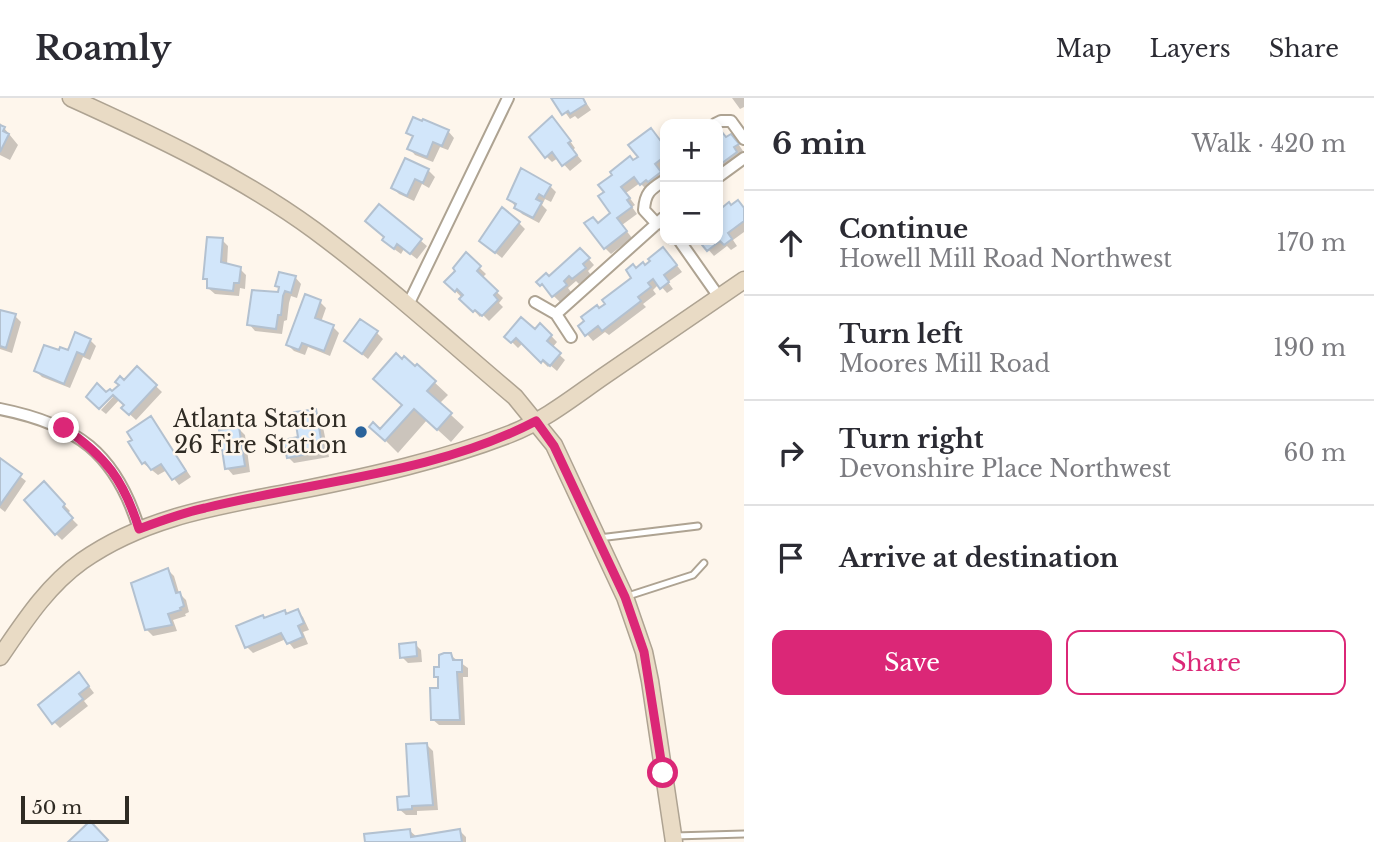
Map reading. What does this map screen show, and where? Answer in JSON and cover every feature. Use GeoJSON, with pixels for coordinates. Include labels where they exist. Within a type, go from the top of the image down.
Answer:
{"type":"FeatureCollection","features":[{"type":"Feature","properties":{"kind":"main road"},"geometry":{"type":"LineString","coordinates":[[71,98],[96,103],[274,203],[323,237],[515,397],[536,421],[554,446],[599,538],[625,597],[644,652],[673,839]]}},
{"type":"Feature","properties":{"kind":"main road"},"geometry":{"type":"LineString","coordinates":[[0,657],[38,603],[64,576],[99,550],[139,529],[206,507],[330,484],[430,460],[494,440],[536,421],[744,280]]}},
{"type":"Feature","properties":{"kind":"street"},"geometry":{"type":"LineString","coordinates":[[407,307],[508,98]]}},
{"type":"Feature","properties":{"kind":"street"},"geometry":{"type":"LineString","coordinates":[[723,121],[731,121],[744,139]]}},
{"type":"Feature","properties":{"kind":"street"},"geometry":{"type":"LineString","coordinates":[[723,173],[744,158]]}},
{"type":"Feature","properties":{"kind":"street"},"geometry":{"type":"LineString","coordinates":[[660,183],[649,189],[645,196],[644,210],[660,218]]}},
{"type":"Feature","properties":{"kind":"street"},"geometry":{"type":"LineString","coordinates":[[556,314],[660,223]]}},
{"type":"Feature","properties":{"kind":"street"},"geometry":{"type":"LineString","coordinates":[[682,245],[719,298]]}},
{"type":"Feature","properties":{"kind":"street"},"geometry":{"type":"LineString","coordinates":[[535,302],[556,314],[571,337]]}},
{"type":"Feature","properties":{"kind":"street"},"geometry":{"type":"LineString","coordinates":[[0,409],[41,418],[64,428],[85,442],[104,460],[120,481],[131,503],[139,529]]}},
{"type":"Feature","properties":{"kind":"lane"},"geometry":{"type":"LineString","coordinates":[[599,538],[698,526]]}},
{"type":"Feature","properties":{"kind":"lane"},"geometry":{"type":"LineString","coordinates":[[625,597],[693,575],[704,563]]}},
{"type":"Feature","properties":{"kind":"lane"},"geometry":{"type":"LineString","coordinates":[[673,839],[744,834]]}},
{"type":"Feature","properties":{"kind":"building"},"geometry":{"type":"Polygon","coordinates":[[[551,98],[583,98],[586,104],[570,114],[568,111],[562,115],[551,98]]]}},
{"type":"Feature","properties":{"kind":"building"},"geometry":{"type":"Polygon","coordinates":[[[552,116],[571,141],[568,143],[577,155],[562,166],[552,152],[545,158],[529,137],[552,116]]]}},
{"type":"Feature","properties":{"kind":"building"},"geometry":{"type":"Polygon","coordinates":[[[413,117],[449,130],[442,146],[433,142],[427,157],[407,149],[413,136],[406,133],[413,117]]]}},
{"type":"Feature","properties":{"kind":"building"},"geometry":{"type":"Polygon","coordinates":[[[0,125],[5,127],[3,131],[9,134],[0,152],[0,125]]]}},
{"type":"Feature","properties":{"kind":"building"},"geometry":{"type":"Polygon","coordinates":[[[651,128],[660,140],[660,160],[655,164],[660,173],[640,185],[634,177],[621,187],[630,198],[627,200],[632,207],[617,218],[627,231],[604,249],[584,223],[593,217],[598,223],[610,213],[598,196],[604,192],[598,185],[630,156],[633,160],[638,157],[628,145],[651,128]]]}},
{"type":"Feature","properties":{"kind":"building"},"geometry":{"type":"Polygon","coordinates":[[[723,133],[726,137],[731,134],[739,144],[734,147],[737,152],[723,162],[723,133]]]}},
{"type":"Feature","properties":{"kind":"building"},"geometry":{"type":"Polygon","coordinates":[[[405,158],[429,169],[423,183],[415,179],[407,196],[391,188],[405,158]]]}},
{"type":"Feature","properties":{"kind":"building"},"geometry":{"type":"Polygon","coordinates":[[[521,168],[551,185],[544,197],[539,194],[536,199],[542,202],[533,218],[514,208],[516,204],[507,199],[521,168]]]}},
{"type":"Feature","properties":{"kind":"building"},"geometry":{"type":"Polygon","coordinates":[[[738,200],[744,208],[744,221],[728,233],[732,239],[724,245],[723,207],[729,202],[731,205],[738,200]]]}},
{"type":"Feature","properties":{"kind":"building"},"geometry":{"type":"Polygon","coordinates":[[[379,204],[422,239],[410,254],[397,244],[394,249],[365,221],[379,204]]]}},
{"type":"Feature","properties":{"kind":"building"},"geometry":{"type":"Polygon","coordinates":[[[502,207],[520,222],[495,253],[479,241],[502,207]]]}},
{"type":"Feature","properties":{"kind":"building"},"geometry":{"type":"Polygon","coordinates":[[[207,237],[223,238],[221,262],[241,267],[239,283],[234,283],[233,291],[207,288],[207,279],[203,279],[207,237]]]}},
{"type":"Feature","properties":{"kind":"building"},"geometry":{"type":"Polygon","coordinates":[[[702,245],[715,245],[707,251],[702,245]]]}},
{"type":"Feature","properties":{"kind":"building"},"geometry":{"type":"Polygon","coordinates":[[[663,247],[677,265],[664,275],[669,282],[660,289],[653,279],[648,283],[651,287],[638,297],[641,301],[602,331],[598,326],[585,336],[578,326],[584,321],[581,317],[597,305],[599,308],[605,304],[602,300],[631,278],[626,270],[633,264],[636,268],[643,262],[645,265],[650,261],[648,259],[663,247]]]}},
{"type":"Feature","properties":{"kind":"building"},"geometry":{"type":"Polygon","coordinates":[[[580,248],[590,258],[583,264],[586,268],[572,279],[569,276],[564,281],[567,285],[552,297],[542,284],[540,286],[536,282],[546,273],[549,276],[580,248]]]}},
{"type":"Feature","properties":{"kind":"building"},"geometry":{"type":"Polygon","coordinates":[[[466,252],[481,266],[477,271],[498,291],[494,295],[498,300],[482,316],[475,310],[473,312],[459,299],[463,295],[457,289],[455,292],[444,282],[455,271],[453,268],[466,252]]]}},
{"type":"Feature","properties":{"kind":"building"},"geometry":{"type":"Polygon","coordinates":[[[279,272],[296,276],[291,293],[285,291],[283,296],[276,329],[247,325],[252,290],[278,292],[279,287],[275,286],[279,272]]]}},
{"type":"Feature","properties":{"kind":"building"},"geometry":{"type":"Polygon","coordinates":[[[305,294],[321,300],[315,318],[334,325],[324,351],[302,343],[299,350],[286,345],[305,294]]]}},
{"type":"Feature","properties":{"kind":"building"},"geometry":{"type":"Polygon","coordinates":[[[0,310],[16,314],[6,348],[0,346],[0,310]]]}},
{"type":"Feature","properties":{"kind":"building"},"geometry":{"type":"Polygon","coordinates":[[[521,317],[535,329],[540,323],[552,335],[547,341],[561,353],[550,366],[543,360],[541,363],[516,338],[511,343],[504,337],[521,317]]]}},
{"type":"Feature","properties":{"kind":"building"},"geometry":{"type":"Polygon","coordinates":[[[360,319],[378,331],[362,354],[344,341],[360,319]]]}},
{"type":"Feature","properties":{"kind":"building"},"geometry":{"type":"Polygon","coordinates":[[[75,332],[91,339],[84,355],[77,352],[64,384],[34,371],[44,345],[68,350],[75,332]]]}},
{"type":"Feature","properties":{"kind":"building"},"geometry":{"type":"Polygon","coordinates":[[[396,353],[415,366],[417,364],[436,381],[427,391],[452,413],[437,430],[414,409],[385,441],[369,427],[373,422],[380,429],[402,405],[373,379],[396,353]]]}},
{"type":"Feature","properties":{"kind":"building"},"geometry":{"type":"Polygon","coordinates":[[[137,366],[157,385],[129,415],[121,408],[124,405],[113,395],[99,409],[86,397],[97,383],[106,392],[110,389],[112,391],[119,385],[115,382],[120,376],[124,380],[137,366]]]}},
{"type":"Feature","properties":{"kind":"building"},"geometry":{"type":"Polygon","coordinates":[[[316,409],[323,451],[287,458],[283,440],[298,437],[294,412],[316,409]]]}},
{"type":"Feature","properties":{"kind":"building"},"geometry":{"type":"Polygon","coordinates":[[[151,416],[186,471],[172,480],[161,464],[151,470],[145,462],[142,464],[128,442],[132,440],[127,432],[151,416]]]}},
{"type":"Feature","properties":{"kind":"building"},"geometry":{"type":"Polygon","coordinates":[[[239,427],[245,466],[225,469],[219,430],[239,427]]]}},
{"type":"Feature","properties":{"kind":"building"},"geometry":{"type":"Polygon","coordinates":[[[0,458],[22,474],[0,505],[0,458]]]}},
{"type":"Feature","properties":{"kind":"building"},"geometry":{"type":"Polygon","coordinates":[[[44,481],[65,504],[63,507],[73,518],[55,535],[24,500],[44,481]]]}},
{"type":"Feature","properties":{"kind":"building"},"geometry":{"type":"Polygon","coordinates":[[[168,568],[176,593],[180,592],[184,606],[181,610],[168,614],[172,625],[145,630],[131,583],[168,568]]]}},
{"type":"Feature","properties":{"kind":"building"},"geometry":{"type":"Polygon","coordinates":[[[298,609],[304,623],[298,626],[303,637],[287,644],[281,633],[245,648],[236,626],[263,615],[264,618],[285,610],[286,614],[298,609]]]}},
{"type":"Feature","properties":{"kind":"building"},"geometry":{"type":"Polygon","coordinates":[[[416,642],[417,656],[400,658],[399,644],[416,642]]]}},
{"type":"Feature","properties":{"kind":"building"},"geometry":{"type":"Polygon","coordinates":[[[451,653],[453,660],[462,660],[462,672],[457,672],[460,720],[431,720],[430,688],[438,688],[434,667],[439,667],[439,655],[451,653]]]}},
{"type":"Feature","properties":{"kind":"building"},"geometry":{"type":"Polygon","coordinates":[[[79,672],[89,686],[79,694],[83,699],[52,724],[38,705],[79,672]]]}},
{"type":"Feature","properties":{"kind":"building"},"geometry":{"type":"Polygon","coordinates":[[[427,743],[433,805],[398,810],[397,797],[409,796],[406,744],[427,743]]]}},
{"type":"Feature","properties":{"kind":"building"},"geometry":{"type":"Polygon","coordinates":[[[90,821],[108,840],[106,842],[68,842],[90,821]]]}},
{"type":"Feature","properties":{"kind":"building"},"geometry":{"type":"Polygon","coordinates":[[[410,829],[411,837],[460,829],[462,842],[365,842],[364,834],[410,829]]]}},
{"type":"Feature","properties":{"kind":"place","name":"Atlanta Station 26 Fire Station"},"geometry":{"type":"Point","coordinates":[361,432]}},
{"type":"Feature","properties":{"kind":"route"},"geometry":{"type":"LineString","coordinates":[[64,428],[85,442],[104,460],[120,481],[131,503],[139,529],[206,507],[330,484],[430,460],[494,440],[536,421],[554,446],[625,597],[644,652],[663,773]]}}]}
